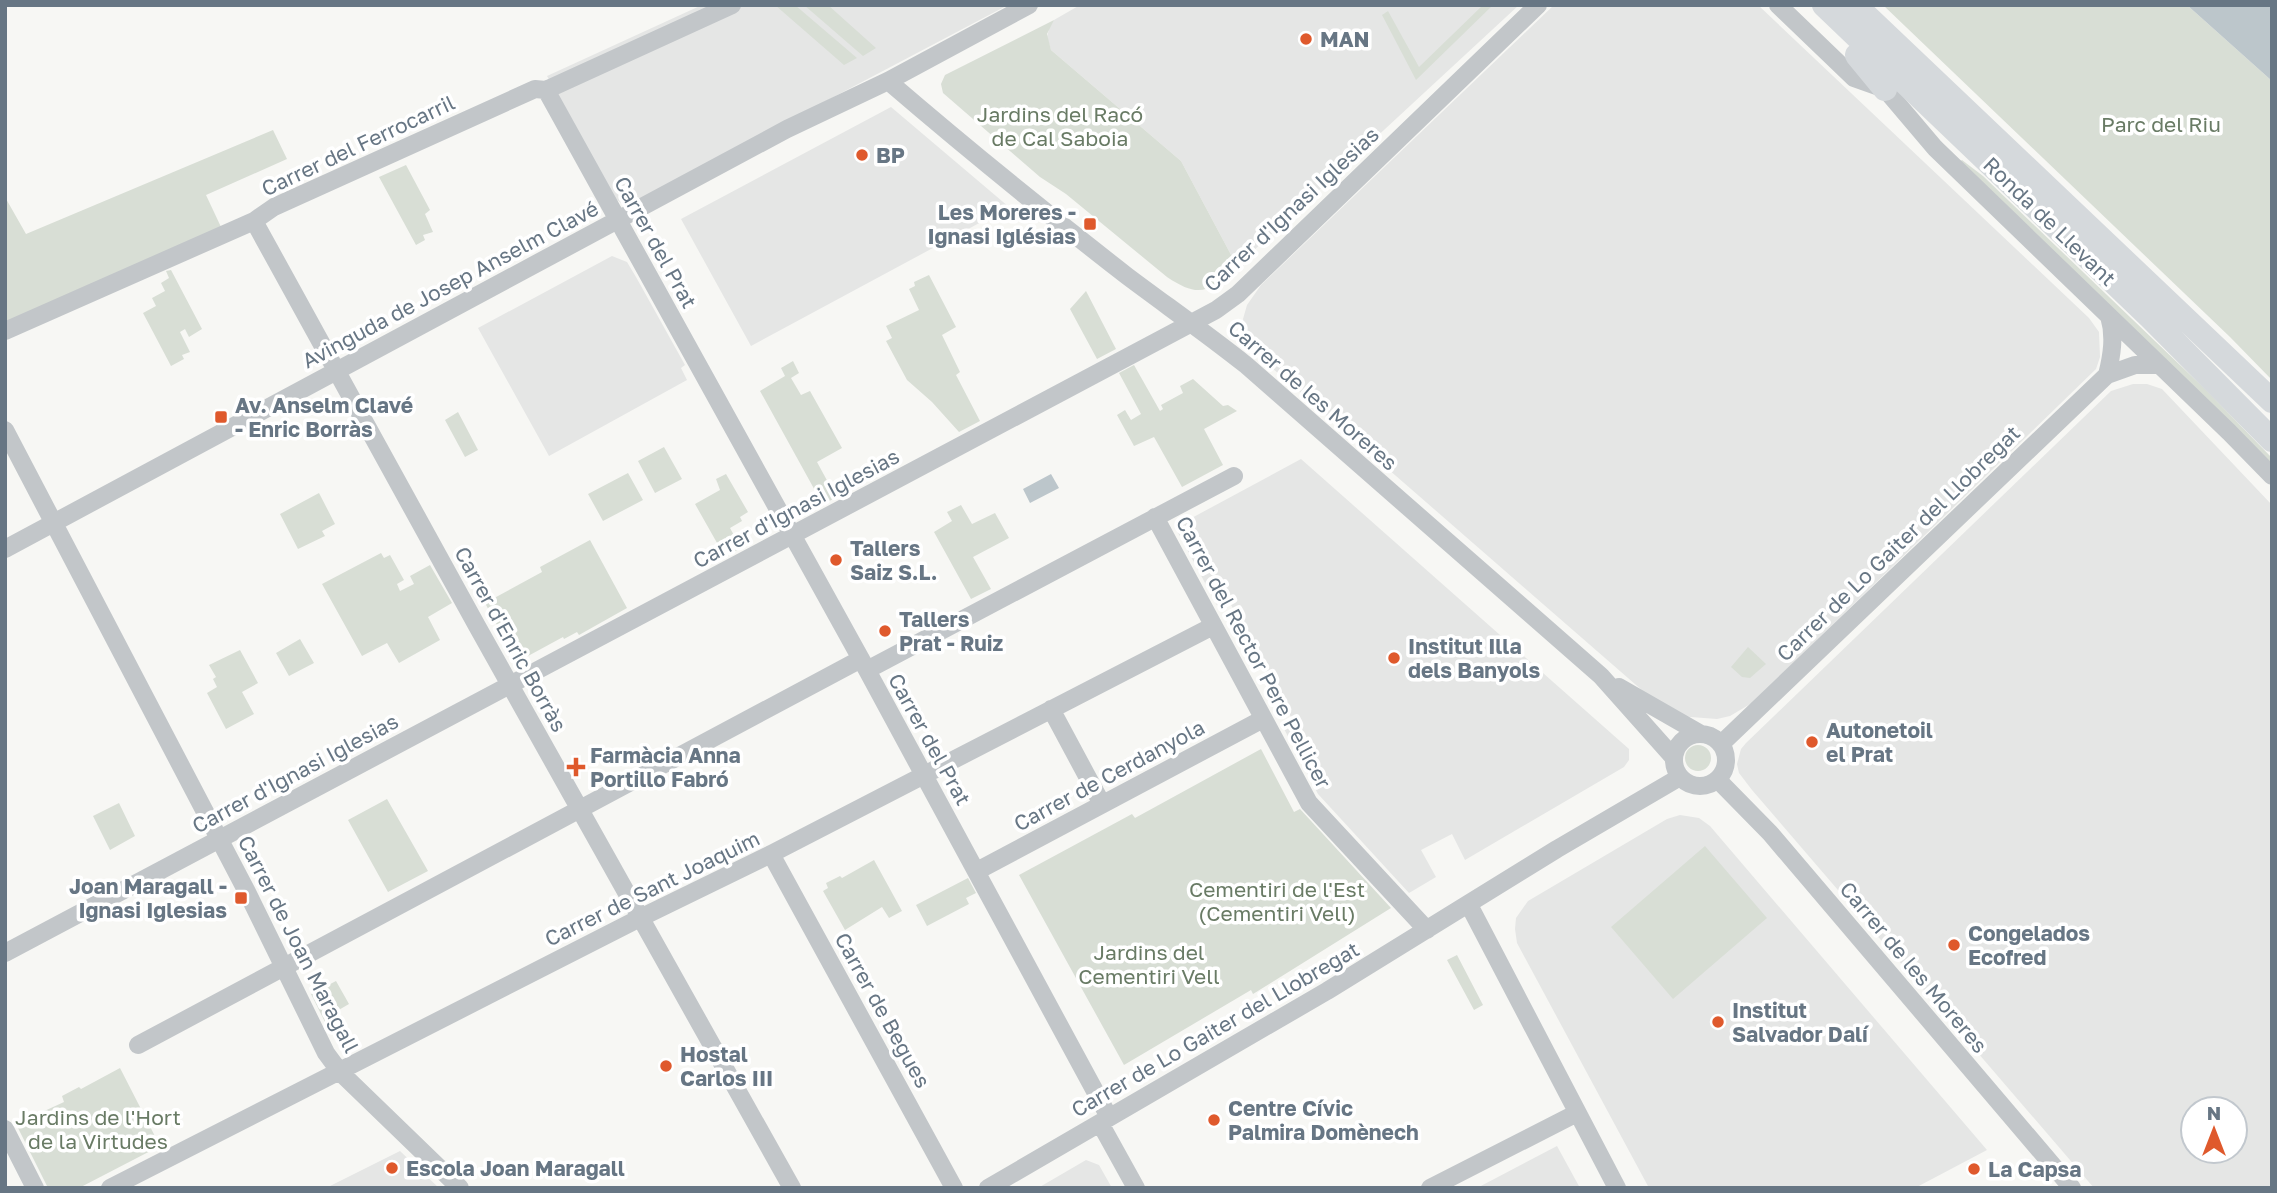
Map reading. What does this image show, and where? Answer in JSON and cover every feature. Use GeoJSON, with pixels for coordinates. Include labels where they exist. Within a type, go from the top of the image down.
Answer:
{"type":"FeatureCollection","features":[{"type":"Feature","properties":{"kind":"main road"},"geometry":{"type":"LineString","coordinates":[[1818,5],[1885,89]]}},
{"type":"Feature","properties":{"kind":"main road","name":"Ronda de Llevant"},"geometry":{"type":"LineString","coordinates":[[1824,5],[2150,317],[2272,440]]}},
{"type":"Feature","properties":{"kind":"main road","name":"Ronda de Llevant"},"geometry":{"type":"LineString","coordinates":[[1855,5],[2272,401]]}},
{"type":"Feature","properties":{"kind":"street","name":"Carrer del Ferrocarril"},"geometry":{"type":"LineString","coordinates":[[5,331],[254,221],[274,207],[525,93],[535,89],[546,90],[732,5]]}},
{"type":"Feature","properties":{"kind":"street","name":"Avinguda de Josep Anselm Clavé"},"geometry":{"type":"LineString","coordinates":[[5,549],[787,129],[888,81],[1029,5]]}},
{"type":"Feature","properties":{"kind":"street","name":"Carrer d'Ignasi Iglesias"},"geometry":{"type":"LineString","coordinates":[[5,953],[1194,323],[1238,294],[1538,5]]}},
{"type":"Feature","properties":{"kind":"street"},"geometry":{"type":"LineString","coordinates":[[1778,5],[1854,78],[1885,89]]}},
{"type":"Feature","properties":{"kind":"street","name":"Carrer de les Moreres"},"geometry":{"type":"LineString","coordinates":[[888,81],[1031,200],[1129,277],[1194,323],[1276,392],[1601,676],[1674,758]]}},
{"type":"Feature","properties":{"kind":"street","name":"Ronda de Llevant"},"geometry":{"type":"LineString","coordinates":[[1885,89],[1935,148],[2272,476]]}},
{"type":"Feature","properties":{"kind":"street","name":"Carrer del Prat"},"geometry":{"type":"LineString","coordinates":[[546,90],[977,871],[1105,1120],[1136,1188]]}},
{"type":"Feature","properties":{"kind":"street","name":"Carrer d'Enric Borràs"},"geometry":{"type":"LineString","coordinates":[[254,221],[510,686],[792,1188]]}},
{"type":"Feature","properties":{"kind":"street"},"geometry":{"type":"LineString","coordinates":[[2107,375],[2113,331],[2109,316]]}},
{"type":"Feature","properties":{"kind":"street","name":"Carrer de Lo Gaiter del Llobregat"},"geometry":{"type":"LineString","coordinates":[[1721,744],[2107,375],[2135,365],[2160,365]]}},
{"type":"Feature","properties":{"kind":"street","name":"Carrer de Joan Maragall"},"geometry":{"type":"LineString","coordinates":[[5,430],[219,838],[326,1053],[340,1072],[460,1188]]}},
{"type":"Feature","properties":{"kind":"street"},"geometry":{"type":"LineString","coordinates":[[138,1045],[579,809],[1234,476]]}},
{"type":"Feature","properties":{"kind":"street","name":"Carrer del Rector Pere Pellicer"},"geometry":{"type":"LineString","coordinates":[[1155,517],[1309,803],[1427,930]]}},
{"type":"Feature","properties":{"kind":"street","name":"Carrer de Sant Joaquim"},"geometry":{"type":"LineString","coordinates":[[110,1188],[771,854],[1213,626]]}},
{"type":"Feature","properties":{"kind":"street","name":"Carrer de les Moreres"},"geometry":{"type":"LineString","coordinates":[[1601,676],[1669,718],[1701,734]]}},
{"type":"Feature","properties":{"kind":"street"},"geometry":{"type":"LineString","coordinates":[[1051,709],[1102,804]]}},
{"type":"Feature","properties":{"kind":"street","name":"Carrer de Cerdanyola"},"geometry":{"type":"LineString","coordinates":[[977,871],[1263,719]]}},
{"type":"Feature","properties":{"kind":"street"},"geometry":{"type":"LineString","coordinates":[[1701,734],[1721,744],[1727,759],[1718,780],[1712,784],[1696,786],[1680,777],[1674,758],[1686,738],[1701,734]]}},
{"type":"Feature","properties":{"kind":"street","name":"Carrer de Lo Gaiter del Llobregat"},"geometry":{"type":"LineString","coordinates":[[988,1188],[1427,930],[1680,777]]}},
{"type":"Feature","properties":{"kind":"street","name":"Carrer de les Moreres"},"geometry":{"type":"LineString","coordinates":[[1718,780],[1770,833],[2072,1188]]}},
{"type":"Feature","properties":{"kind":"street","name":"Carrer de Begues"},"geometry":{"type":"LineString","coordinates":[[771,854],[954,1188]]}},
{"type":"Feature","properties":{"kind":"street"},"geometry":{"type":"LineString","coordinates":[[1469,905],[1617,1188]]}},
{"type":"Feature","properties":{"kind":"street"},"geometry":{"type":"LineString","coordinates":[[1430,1188],[1577,1113]]}},
{"type":"Feature","properties":{"kind":"street"},"geometry":{"type":"LineString","coordinates":[[5,1129],[35,1188]]}},
{"type":"Feature","properties":{"kind":"shaded area"},"geometry":{"type":"Polygon","coordinates":[[[702,5],[1008,5],[631,204],[623,204],[615,199],[547,76],[702,5]]]}},
{"type":"Feature","properties":{"kind":"shaded area"},"geometry":{"type":"Polygon","coordinates":[[[1080,5],[1519,5],[1237,266],[1181,161],[1051,50],[1047,37],[1050,25],[1080,5]]]}},
{"type":"Feature","properties":{"kind":"shaded area"},"geometry":{"type":"Polygon","coordinates":[[[1554,5],[1758,5],[2089,318],[2099,332],[2100,357],[2096,369],[1752,703],[1730,716],[1717,719],[1678,716],[1659,705],[1256,354],[1247,339],[1243,319],[1247,305],[1261,285],[1554,5]]]}},
{"type":"Feature","properties":{"kind":"shaded area"},"geometry":{"type":"Polygon","coordinates":[[[2187,5],[2272,5],[2272,81],[2187,5]]]}},
{"type":"Feature","properties":{"kind":"shaded area"},"geometry":{"type":"Polygon","coordinates":[[[891,107],[1009,207],[751,346],[681,219],[891,107]]]}},
{"type":"Feature","properties":{"kind":"shaded area"},"geometry":{"type":"Polygon","coordinates":[[[612,256],[627,262],[685,365],[681,368],[687,380],[549,456],[478,328],[612,256]]]}},
{"type":"Feature","properties":{"kind":"shaded area"},"geometry":{"type":"Polygon","coordinates":[[[2133,384],[2147,384],[2162,389],[2272,505],[2271,1188],[2094,1188],[1752,790],[1739,773],[1737,764],[1741,749],[2111,391],[2133,384]]]}},
{"type":"Feature","properties":{"kind":"shaded area","name":"Institut Illa dels Banyols"},"geometry":{"type":"Polygon","coordinates":[[[1301,459],[1629,749],[1629,760],[1624,767],[1465,860],[1452,834],[1421,850],[1436,877],[1409,893],[1318,794],[1282,725],[1292,719],[1241,623],[1230,603],[1219,609],[1175,527],[1301,459]]]}},
{"type":"Feature","properties":{"kind":"shaded area"},"geometry":{"type":"Polygon","coordinates":[[[1051,474],[1059,488],[1030,503],[1023,489],[1051,474]]]}},
{"type":"Feature","properties":{"kind":"shaded area","name":"Institut Salvador Dalí"},"geometry":{"type":"Polygon","coordinates":[[[1680,815],[1699,818],[1710,826],[1987,1150],[1915,1188],[1649,1188],[1517,943],[1515,929],[1516,918],[1528,901],[1667,819],[1680,815]]]}},
{"type":"Feature","properties":{"kind":"shaded area"},"geometry":{"type":"Polygon","coordinates":[[[1557,1146],[1580,1188],[1477,1188],[1557,1146]]]}},
{"type":"Feature","properties":{"kind":"shaded area","name":"Escola Joan Maragall"},"geometry":{"type":"Polygon","coordinates":[[[400,1151],[439,1188],[326,1188],[400,1151]]]}},
{"type":"Feature","properties":{"kind":"shaded area"},"geometry":{"type":"Polygon","coordinates":[[[1086,1160],[1099,1165],[1112,1188],[1038,1188],[1086,1160]]]}},
{"type":"Feature","properties":{"kind":"green space"},"geometry":{"type":"Polygon","coordinates":[[[775,5],[795,5],[857,58],[844,65],[775,5]]]}},
{"type":"Feature","properties":{"kind":"green space"},"geometry":{"type":"Polygon","coordinates":[[[804,5],[828,5],[876,48],[863,56],[804,5]]]}},
{"type":"Feature","properties":{"kind":"green space"},"geometry":{"type":"Polygon","coordinates":[[[1483,5],[1493,5],[1416,80],[1382,15],[1388,11],[1419,67],[1483,5]]]}},
{"type":"Feature","properties":{"kind":"green space","name":"Parc del Riu"},"geometry":{"type":"Polygon","coordinates":[[[1883,5],[2187,5],[2272,81],[2272,380],[2230,337],[1883,5]]]}},
{"type":"Feature","properties":{"kind":"green space","name":"Jardins del Racó de Cal Saboia"},"geometry":{"type":"Polygon","coordinates":[[[1054,20],[1047,34],[1051,50],[1181,161],[1237,266],[1211,287],[1196,290],[1167,277],[1066,194],[1040,177],[943,93],[941,84],[945,75],[1054,20]]]}},
{"type":"Feature","properties":{"kind":"green space"},"geometry":{"type":"Polygon","coordinates":[[[273,130],[287,159],[206,195],[221,227],[5,325],[5,197],[26,234],[273,130]]]}},
{"type":"Feature","properties":{"kind":"green space"},"geometry":{"type":"Polygon","coordinates":[[[1962,160],[1983,176],[2205,389],[2272,458],[2272,470],[1956,164],[1962,160]]]}},
{"type":"Feature","properties":{"kind":"green space"},"geometry":{"type":"Polygon","coordinates":[[[406,165],[430,210],[425,214],[433,232],[423,235],[425,240],[416,245],[379,177],[406,165]]]}},
{"type":"Feature","properties":{"kind":"green space"},"geometry":{"type":"Polygon","coordinates":[[[171,270],[202,329],[189,337],[185,329],[180,332],[190,352],[182,355],[184,359],[171,366],[143,313],[156,306],[152,298],[165,291],[161,283],[169,278],[166,271],[171,270]]]}},
{"type":"Feature","properties":{"kind":"green space"},"geometry":{"type":"Polygon","coordinates":[[[929,275],[956,327],[942,335],[960,372],[956,375],[980,421],[959,432],[932,402],[907,380],[886,341],[892,338],[886,326],[919,310],[909,289],[915,286],[914,282],[929,275]]]}},
{"type":"Feature","properties":{"kind":"green space"},"geometry":{"type":"Polygon","coordinates":[[[1086,291],[1116,349],[1097,359],[1070,309],[1086,291]]]}},
{"type":"Feature","properties":{"kind":"green space"},"geometry":{"type":"Polygon","coordinates":[[[793,361],[799,373],[791,378],[801,395],[810,391],[842,448],[817,462],[836,497],[823,505],[760,391],[785,376],[781,368],[793,361]]]}},
{"type":"Feature","properties":{"kind":"green space"},"geometry":{"type":"Polygon","coordinates":[[[1134,365],[1160,411],[1163,409],[1161,405],[1183,393],[1180,386],[1193,379],[1223,406],[1228,405],[1237,411],[1204,429],[1223,465],[1182,487],[1154,437],[1134,446],[1117,415],[1125,410],[1131,420],[1141,414],[1119,373],[1134,365]]]}},
{"type":"Feature","properties":{"kind":"green space"},"geometry":{"type":"Polygon","coordinates":[[[458,412],[478,450],[465,457],[445,420],[458,412]]]}},
{"type":"Feature","properties":{"kind":"green space"},"geometry":{"type":"Polygon","coordinates":[[[664,447],[682,479],[655,493],[638,461],[664,447]]]}},
{"type":"Feature","properties":{"kind":"green space"},"geometry":{"type":"Polygon","coordinates":[[[628,473],[643,500],[603,521],[588,494],[628,473]]]}},
{"type":"Feature","properties":{"kind":"green space"},"geometry":{"type":"Polygon","coordinates":[[[726,474],[748,512],[740,517],[742,521],[730,528],[741,548],[725,557],[695,504],[720,490],[716,479],[726,474]]]}},
{"type":"Feature","properties":{"kind":"green space"},"geometry":{"type":"Polygon","coordinates":[[[319,493],[335,524],[322,531],[325,536],[298,549],[280,514],[319,493]]]}},
{"type":"Feature","properties":{"kind":"green space"},"geometry":{"type":"Polygon","coordinates":[[[961,505],[972,524],[995,513],[1009,538],[973,557],[991,589],[971,599],[934,532],[952,521],[947,512],[961,505]]]}},
{"type":"Feature","properties":{"kind":"green space"},"geometry":{"type":"Polygon","coordinates":[[[590,540],[627,608],[579,635],[577,632],[564,639],[563,637],[517,662],[485,603],[542,572],[540,567],[590,540]]]}},
{"type":"Feature","properties":{"kind":"green space"},"geometry":{"type":"Polygon","coordinates":[[[381,553],[384,558],[390,555],[404,580],[397,584],[400,591],[414,584],[410,576],[430,565],[452,603],[428,617],[440,640],[399,663],[387,643],[362,656],[322,584],[381,553]]]}},
{"type":"Feature","properties":{"kind":"green space"},"geometry":{"type":"Polygon","coordinates":[[[300,639],[314,663],[289,676],[276,653],[300,639]]]}},
{"type":"Feature","properties":{"kind":"green space"},"geometry":{"type":"Polygon","coordinates":[[[1748,647],[1766,664],[1750,678],[1742,677],[1731,667],[1748,647]]]}},
{"type":"Feature","properties":{"kind":"green space"},"geometry":{"type":"Polygon","coordinates":[[[240,650],[258,683],[242,692],[254,714],[226,729],[207,693],[217,687],[213,679],[216,677],[209,665],[240,650]]]}},
{"type":"Feature","properties":{"kind":"green space"},"geometry":{"type":"Polygon","coordinates":[[[1698,745],[1707,749],[1711,758],[1707,767],[1698,771],[1689,767],[1685,758],[1689,749],[1698,745]]]}},
{"type":"Feature","properties":{"kind":"green space","name":"Jardins del Cementiri Vell"},"geometry":{"type":"Polygon","coordinates":[[[1261,749],[1294,812],[1300,809],[1391,908],[1253,994],[1251,990],[1124,1065],[1019,875],[1132,814],[1135,818],[1261,749]]]}},
{"type":"Feature","properties":{"kind":"green space"},"geometry":{"type":"Polygon","coordinates":[[[387,799],[428,871],[388,892],[348,820],[387,799]]]}},
{"type":"Feature","properties":{"kind":"green space"},"geometry":{"type":"Polygon","coordinates":[[[119,803],[135,836],[110,850],[93,816],[119,803]]]}},
{"type":"Feature","properties":{"kind":"green space"},"geometry":{"type":"Polygon","coordinates":[[[1705,846],[1767,918],[1673,999],[1611,927],[1705,846]]]}},
{"type":"Feature","properties":{"kind":"green space"},"geometry":{"type":"Polygon","coordinates":[[[874,860],[902,911],[889,918],[882,907],[845,930],[823,891],[828,888],[826,883],[840,876],[842,878],[874,860]]]}},
{"type":"Feature","properties":{"kind":"green space"},"geometry":{"type":"Polygon","coordinates":[[[968,878],[976,893],[966,898],[969,904],[927,926],[916,905],[968,878]]]}},
{"type":"Feature","properties":{"kind":"green space"},"geometry":{"type":"Polygon","coordinates":[[[1457,955],[1483,1005],[1474,1010],[1447,960],[1457,955]]]}},
{"type":"Feature","properties":{"kind":"green space"},"geometry":{"type":"Polygon","coordinates":[[[336,981],[349,1004],[337,1011],[338,1015],[325,1022],[311,994],[336,981]]]}},
{"type":"Feature","properties":{"kind":"green space","name":"Jardins de l'Hort de la Virtudes"},"geometry":{"type":"Polygon","coordinates":[[[120,1068],[160,1146],[79,1188],[48,1188],[16,1124],[64,1102],[62,1096],[120,1068]]]}},
{"type":"Feature","properties":{"kind":"place","name":"MAN"},"geometry":{"type":"Point","coordinates":[1306,39]}},
{"type":"Feature","properties":{"kind":"place","name":"BP"},"geometry":{"type":"Point","coordinates":[862,155]}},
{"type":"Feature","properties":{"kind":"place","name":"Les Moreres - Ignasi Iglésias"},"geometry":{"type":"Point","coordinates":[1090,224]}},
{"type":"Feature","properties":{"kind":"place","name":"Av. Anselm Clavé - Enric Borràs"},"geometry":{"type":"Point","coordinates":[221,417]}},
{"type":"Feature","properties":{"kind":"place","name":"Tallers Saiz S.L."},"geometry":{"type":"Point","coordinates":[836,560]}},
{"type":"Feature","properties":{"kind":"place","name":"Tallers Prat - Ruiz"},"geometry":{"type":"Point","coordinates":[885,631]}},
{"type":"Feature","properties":{"kind":"place","name":"Institut Illa dels Banyols"},"geometry":{"type":"Point","coordinates":[1394,658]}},
{"type":"Feature","properties":{"kind":"place","name":"Autonetoil el Prat"},"geometry":{"type":"Point","coordinates":[1812,742]}},
{"type":"Feature","properties":{"kind":"place","name":"Farmàcia Anna Portillo Fabró"},"geometry":{"type":"Point","coordinates":[576,767]}},
{"type":"Feature","properties":{"kind":"place","name":"Joan Maragall - Ignasi Iglesias"},"geometry":{"type":"Point","coordinates":[241,898]}},
{"type":"Feature","properties":{"kind":"place","name":"Congelados Ecofred"},"geometry":{"type":"Point","coordinates":[1954,945]}},
{"type":"Feature","properties":{"kind":"place","name":"Institut Salvador Dalí"},"geometry":{"type":"Point","coordinates":[1718,1022]}},
{"type":"Feature","properties":{"kind":"place","name":"Hostal Carlos III"},"geometry":{"type":"Point","coordinates":[666,1066]}},
{"type":"Feature","properties":{"kind":"place","name":"Centre Cívic Palmira Domènech"},"geometry":{"type":"Point","coordinates":[1214,1120]}},
{"type":"Feature","properties":{"kind":"place","name":"Escola Joan Maragall"},"geometry":{"type":"Point","coordinates":[392,1168]}},
{"type":"Feature","properties":{"kind":"place","name":"La Capsa"},"geometry":{"type":"Point","coordinates":[1974,1169]}},
{"type":"Feature","properties":{"kind":"park label","name":"Cementiri de l'Est (Cementiri Vell)"},"geometry":{"type":"Point","coordinates":[1277,901]}}]}
